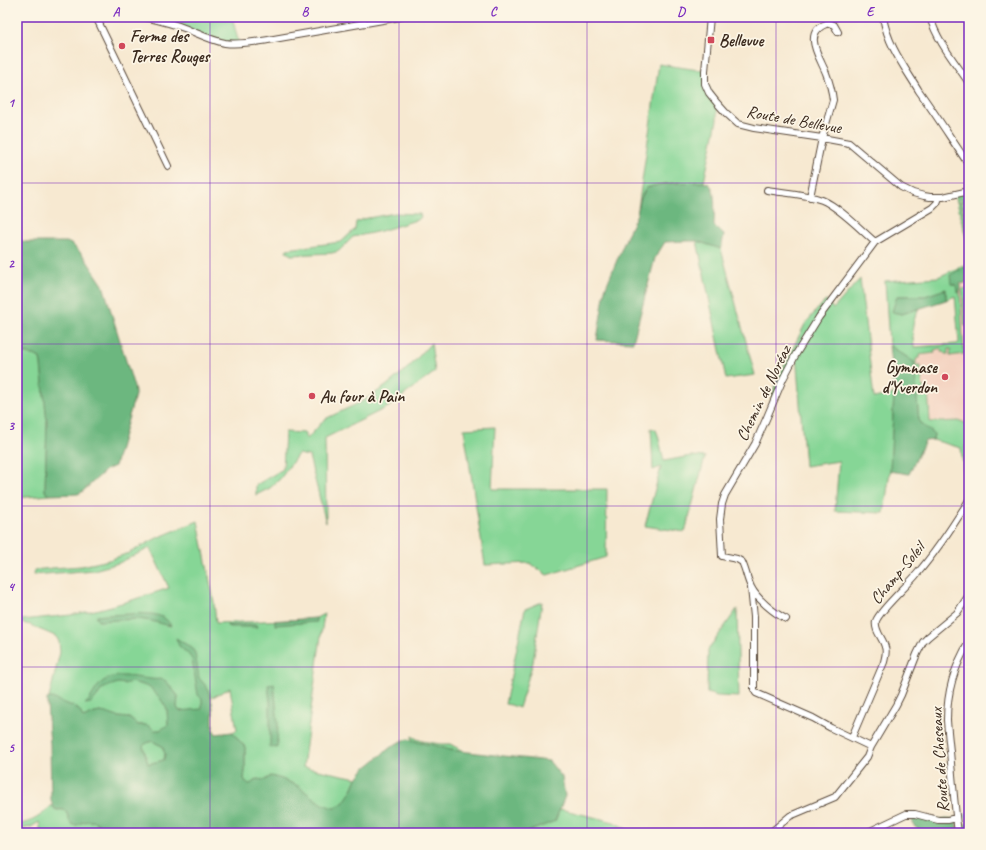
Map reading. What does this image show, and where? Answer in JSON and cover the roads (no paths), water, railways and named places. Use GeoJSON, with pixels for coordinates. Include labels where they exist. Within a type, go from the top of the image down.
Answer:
{"type":"FeatureCollection","features":[{"type":"Feature","properties":{"kind":"street"},"geometry":{"type":"LineString","coordinates":[[96,17],[168,166]]}},
{"type":"Feature","properties":{"kind":"street"},"geometry":{"type":"LineString","coordinates":[[145,17],[172,23],[224,43],[235,44],[268,40],[400,17]]}},
{"type":"Feature","properties":{"kind":"street","name":"Route de Bellevue"},"geometry":{"type":"LineString","coordinates":[[710,17],[705,84],[709,94],[726,114],[738,124],[748,127],[822,138],[848,144],[905,189],[924,196],[939,198],[969,191]]}},
{"type":"Feature","properties":{"kind":"street"},"geometry":{"type":"LineString","coordinates":[[883,17],[889,40],[896,55],[969,165]]}},
{"type":"Feature","properties":{"kind":"street"},"geometry":{"type":"LineString","coordinates":[[930,17],[933,27],[940,40],[969,83]]}},
{"type":"Feature","properties":{"kind":"street"},"geometry":{"type":"LineString","coordinates":[[810,197],[822,138],[832,105],[833,95],[826,72],[814,47],[814,40],[818,30],[829,23],[835,26],[838,32]]}},
{"type":"Feature","properties":{"kind":"street"},"geometry":{"type":"LineString","coordinates":[[767,190],[822,200],[834,207],[875,242]]}},
{"type":"Feature","properties":{"kind":"street","name":"Chemin de Noréaz"},"geometry":{"type":"LineString","coordinates":[[786,619],[770,608],[751,588],[742,562],[722,556],[720,519],[722,504],[767,418],[783,379],[796,354],[819,317],[875,242],[932,208],[937,203],[939,198]]}},
{"type":"Feature","properties":{"kind":"street","name":"Champ-Soleil"},"geometry":{"type":"LineString","coordinates":[[852,737],[886,654],[885,647],[876,629],[877,620],[882,612],[916,575],[936,549],[969,500]]}},
{"type":"Feature","properties":{"kind":"street"},"geometry":{"type":"LineString","coordinates":[[751,588],[754,617],[754,689],[756,693],[813,718],[871,747]]}},
{"type":"Feature","properties":{"kind":"street"},"geometry":{"type":"LineString","coordinates":[[770,833],[790,816],[835,796],[867,757],[871,747],[899,700],[922,642],[956,613],[969,595]]}},
{"type":"Feature","properties":{"kind":"street","name":"Route de Cheseaux"},"geometry":{"type":"LineString","coordinates":[[958,833],[949,740],[948,711],[955,673],[969,642]]}},
{"type":"Feature","properties":{"kind":"street"},"geometry":{"type":"LineString","coordinates":[[866,833],[906,814],[915,814],[938,820],[956,818]]}},
{"type":"Feature","properties":{"kind":"waterway"},"geometry":{"type":"LineString","coordinates":[[965,817],[969,812]]}},
{"type":"Feature","properties":{"kind":"place","name":"Bellevue"},"geometry":{"type":"Point","coordinates":[711,40]}},
{"type":"Feature","properties":{"kind":"place","name":"Ferme des Terres Rouges"},"geometry":{"type":"Point","coordinates":[122,46]}},
{"type":"Feature","properties":{"kind":"place","name":"Gymnase d'Yverdon"},"geometry":{"type":"Point","coordinates":[945,377]}},
{"type":"Feature","properties":{"kind":"place","name":"Au four à Pain"},"geometry":{"type":"Point","coordinates":[312,396]}}]}
